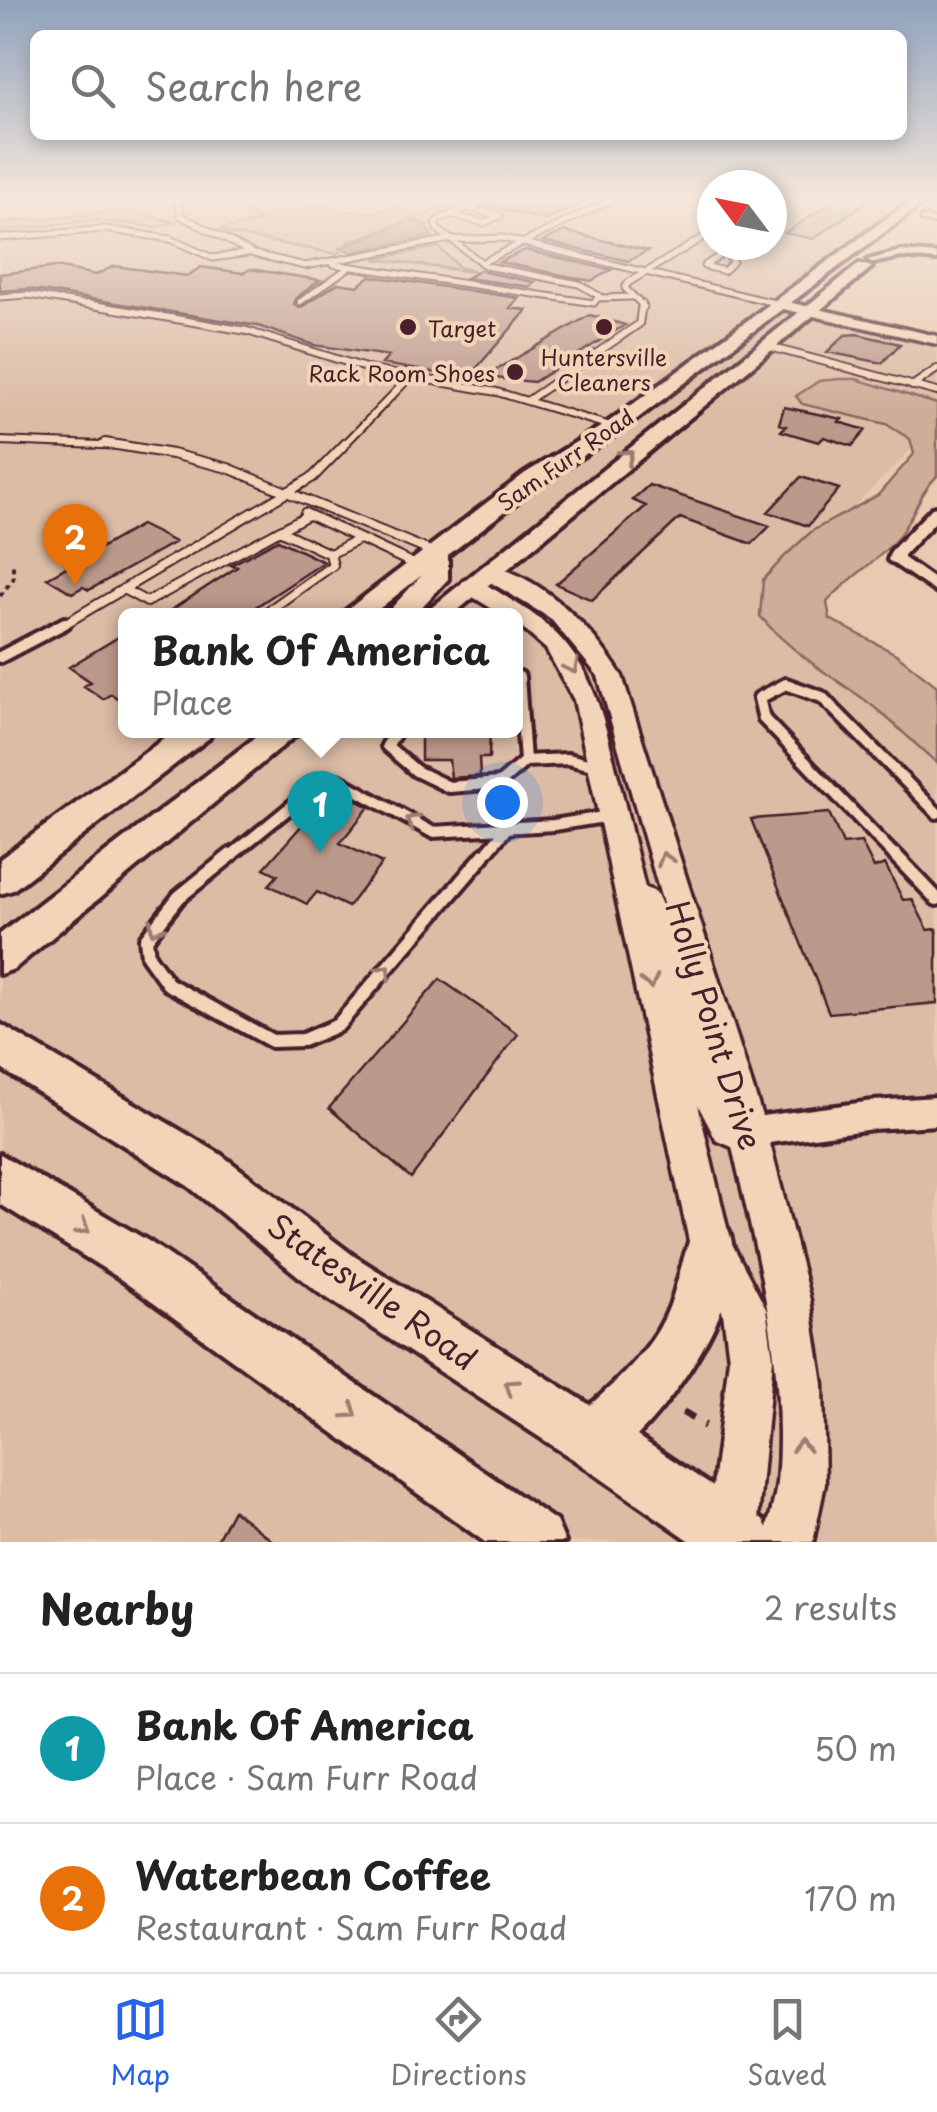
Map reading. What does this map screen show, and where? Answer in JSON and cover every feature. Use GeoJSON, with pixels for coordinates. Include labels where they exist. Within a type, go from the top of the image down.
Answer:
{"type":"FeatureCollection","features":[{"type":"Feature","properties":{"kind":"main road","name":"Sam Furr Road"},"geometry":{"type":"LineString","coordinates":[[363,608],[532,478],[614,426],[833,269]]}},
{"type":"Feature","properties":{"kind":"main road","name":"Sam Furr Road"},"geometry":{"type":"LineString","coordinates":[[444,608],[862,269]]}},
{"type":"Feature","properties":{"kind":"main road"},"geometry":{"type":"LineString","coordinates":[[780,304],[937,340]]}},
{"type":"Feature","properties":{"kind":"main road"},"geometry":{"type":"LineString","coordinates":[[480,578],[483,556],[575,480],[599,453],[614,426]]}},
{"type":"Feature","properties":{"kind":"main road"},"geometry":{"type":"LineString","coordinates":[[405,608],[435,579],[427,560]]}},
{"type":"Feature","properties":{"kind":"main road","name":"Holly Point Drive"},"geometry":{"type":"LineString","coordinates":[[480,578],[515,608]]}},
{"type":"Feature","properties":{"kind":"main road","name":"Holly Point Drive"},"geometry":{"type":"LineString","coordinates":[[480,578],[526,590],[573,623],[610,676],[748,1132],[790,1300],[800,1384],[801,1484],[788,1542]]}},
{"type":"Feature","properties":{"kind":"main road","name":"Holly Point Drive"},"geometry":{"type":"LineString","coordinates":[[523,615],[559,645],[574,666],[586,700],[712,1246],[744,1310],[751,1358],[735,1539]]}},
{"type":"Feature","properties":{"kind":"main road"},"geometry":{"type":"LineString","coordinates":[[0,879],[187,738]]}},
{"type":"Feature","properties":{"kind":"main road"},"geometry":{"type":"LineString","coordinates":[[206,793],[265,738]]}},
{"type":"Feature","properties":{"kind":"main road"},"geometry":{"type":"LineString","coordinates":[[0,957],[277,738]]}},
{"type":"Feature","properties":{"kind":"main road"},"geometry":{"type":"LineString","coordinates":[[611,816],[672,967],[709,1089],[730,1127],[748,1132]]}},
{"type":"Feature","properties":{"kind":"main road","name":"Statesville Road"},"geometry":{"type":"LineString","coordinates":[[0,1044],[204,1170],[336,1274],[593,1439],[735,1539]]}},
{"type":"Feature","properties":{"kind":"main road"},"geometry":{"type":"LineString","coordinates":[[0,1176],[133,1259],[535,1542]]}},
{"type":"Feature","properties":{"kind":"main road"},"geometry":{"type":"LineString","coordinates":[[593,1439],[648,1391],[665,1370],[700,1298],[712,1246]]}},
{"type":"Feature","properties":{"kind":"street"},"geometry":{"type":"LineString","coordinates":[[937,511],[896,554],[896,560],[937,588]]}},
{"type":"Feature","properties":{"kind":"street"},"geometry":{"type":"LineString","coordinates":[[748,1132],[873,1115],[937,1111]]}},
{"type":"Feature","properties":{"kind":"lane"},"geometry":{"type":"LineString","coordinates":[[300,302],[347,269]]}},
{"type":"Feature","properties":{"kind":"lane"},"geometry":{"type":"LineString","coordinates":[[355,269],[594,303],[598,298],[631,296]]}},
{"type":"Feature","properties":{"kind":"lane"},"geometry":{"type":"LineString","coordinates":[[498,269],[586,287],[596,291],[598,298]]}},
{"type":"Feature","properties":{"kind":"lane"},"geometry":{"type":"LineString","coordinates":[[631,269],[780,304]]}},
{"type":"Feature","properties":{"kind":"lane"},"geometry":{"type":"LineString","coordinates":[[526,400],[639,324],[644,306],[625,288],[648,269]]}},
{"type":"Feature","properties":{"kind":"lane"},"geometry":{"type":"LineString","coordinates":[[0,297],[28,295],[228,327],[408,378],[526,400],[614,426]]}},
{"type":"Feature","properties":{"kind":"lane"},"geometry":{"type":"LineString","coordinates":[[766,346],[937,392]]}},
{"type":"Feature","properties":{"kind":"lane"},"geometry":{"type":"LineString","coordinates":[[912,386],[937,369]]}},
{"type":"Feature","properties":{"kind":"lane"},"geometry":{"type":"LineString","coordinates":[[0,657],[313,477],[408,378]]}},
{"type":"Feature","properties":{"kind":"lane"},"geometry":{"type":"LineString","coordinates":[[0,440],[48,439],[167,451],[233,470],[300,502],[320,503],[427,560]]}},
{"type":"Feature","properties":{"kind":"lane"},"geometry":{"type":"LineString","coordinates":[[300,502],[306,516],[359,539],[427,560]]}},
{"type":"Feature","properties":{"kind":"lane"},"geometry":{"type":"LineString","coordinates":[[143,608],[146,602],[218,560],[248,550],[306,516]]}},
{"type":"Feature","properties":{"kind":"lane"},"geometry":{"type":"LineString","coordinates":[[272,608],[333,565],[330,554],[281,531]]}},
{"type":"Feature","properties":{"kind":"lane"},"geometry":{"type":"LineString","coordinates":[[330,554],[359,539]]}},
{"type":"Feature","properties":{"kind":"lane"},"geometry":{"type":"LineString","coordinates":[[193,548],[218,560]]}},
{"type":"Feature","properties":{"kind":"lane"},"geometry":{"type":"LineString","coordinates":[[124,588],[146,602]]}},
{"type":"Feature","properties":{"kind":"lane"},"geometry":{"type":"LineString","coordinates":[[937,813],[822,697],[786,684],[758,698],[764,719],[937,899]]}},
{"type":"Feature","properties":{"kind":"lane"},"geometry":{"type":"LineString","coordinates":[[523,732],[525,760]]}},
{"type":"Feature","properties":{"kind":"lane"},"geometry":{"type":"LineString","coordinates":[[392,738],[387,746],[416,771],[448,786],[500,783],[525,760],[568,758],[601,767]]}},
{"type":"Feature","properties":{"kind":"lane"},"geometry":{"type":"LineString","coordinates":[[507,828],[338,1026],[303,1040],[272,1041],[168,984],[148,956],[146,939],[179,898],[326,778],[340,781],[432,832],[611,816]]}},
{"type":"Feature","properties":{"kind":"path"},"geometry":{"type":"LineString","coordinates":[[0,596],[13,579],[14,566]]}},
{"type":"Feature","properties":{"kind":"path"},"geometry":{"type":"LineString","coordinates":[[683,1412],[704,1426]]}},
{"type":"Feature","properties":{"kind":"shaded area"},"geometry":{"type":"Polygon","coordinates":[[[0,269],[827,269],[780,304],[937,340],[937,424],[777,583],[937,746],[937,1542],[0,1542],[0,269]]]}},
{"type":"Feature","properties":{"kind":"shaded area"},"geometry":{"type":"Polygon","coordinates":[[[856,379],[937,404],[937,476],[893,543],[827,602],[830,619],[896,654],[937,686],[937,763],[868,702],[794,649],[760,616],[763,580],[786,555],[812,531],[878,495],[914,454],[910,439],[886,424],[802,404],[796,396],[819,381],[856,379]]]}},
{"type":"Feature","properties":{"kind":"building"},"geometry":{"type":"Polygon","coordinates":[[[66,269],[96,275],[108,269],[187,276],[198,269],[243,273],[250,269],[320,280],[295,299],[294,305],[300,308],[338,283],[358,286],[370,276],[519,298],[510,308],[527,310],[468,378],[382,364],[389,356],[314,345],[258,326],[29,289],[0,291],[0,274],[66,269]]]}},
{"type":"Feature","properties":{"kind":"building"},"geometry":{"type":"Polygon","coordinates":[[[533,269],[611,270],[591,281],[533,269]]]}},
{"type":"Feature","properties":{"kind":"building"},"geometry":{"type":"Polygon","coordinates":[[[481,270],[535,282],[530,287],[466,278],[481,270]]]}},
{"type":"Feature","properties":{"kind":"building"},"geometry":{"type":"Polygon","coordinates":[[[590,315],[625,325],[534,382],[484,377],[590,315]]]}},
{"type":"Feature","properties":{"kind":"building"},"geometry":{"type":"Polygon","coordinates":[[[845,335],[900,344],[882,363],[827,352],[845,335]]]}},
{"type":"Feature","properties":{"kind":"building"},"geometry":{"type":"Polygon","coordinates":[[[784,407],[842,419],[839,422],[866,430],[852,446],[824,437],[819,442],[781,431],[786,426],[779,424],[784,407]]]}},
{"type":"Feature","properties":{"kind":"building"},"geometry":{"type":"Polygon","coordinates":[[[801,477],[839,489],[808,526],[768,512],[801,477]]]}},
{"type":"Feature","properties":{"kind":"building"},"geometry":{"type":"Polygon","coordinates":[[[649,485],[770,526],[752,544],[680,518],[592,600],[556,584],[646,506],[632,500],[649,485]]]}},
{"type":"Feature","properties":{"kind":"building"},"geometry":{"type":"Polygon","coordinates":[[[141,525],[175,542],[89,590],[83,587],[72,593],[47,578],[141,525]]]}},
{"type":"Feature","properties":{"kind":"building"},"geometry":{"type":"Polygon","coordinates":[[[278,540],[324,562],[254,608],[174,608],[237,567],[231,565],[278,540]]]}},
{"type":"Feature","properties":{"kind":"building"},"geometry":{"type":"Polygon","coordinates":[[[118,637],[118,698],[111,694],[103,699],[84,686],[91,682],[69,667],[118,637]]]}},
{"type":"Feature","properties":{"kind":"building"},"geometry":{"type":"Polygon","coordinates":[[[421,738],[490,738],[489,758],[479,758],[480,776],[451,778],[449,760],[421,760],[421,738]]]}},
{"type":"Feature","properties":{"kind":"building"},"geometry":{"type":"Polygon","coordinates":[[[340,791],[369,807],[340,843],[382,863],[348,907],[317,892],[307,904],[269,885],[278,875],[264,868],[303,824],[310,827],[340,791]]]}},
{"type":"Feature","properties":{"kind":"building"},"geometry":{"type":"Polygon","coordinates":[[[829,813],[843,844],[861,842],[874,868],[885,864],[903,900],[912,899],[928,930],[937,929],[937,1003],[829,1013],[751,819],[829,813]]]}},
{"type":"Feature","properties":{"kind":"building"},"geometry":{"type":"Polygon","coordinates":[[[440,979],[518,1034],[411,1178],[329,1108],[440,979]]]}},
{"type":"Feature","properties":{"kind":"building"},"geometry":{"type":"Polygon","coordinates":[[[233,1510],[274,1542],[216,1542],[233,1510]]]}},
{"type":"Feature","properties":{"kind":"place","name":"Target"},"geometry":{"type":"Point","coordinates":[408,327]}},
{"type":"Feature","properties":{"kind":"place","name":"Huntersville Cleaners"},"geometry":{"type":"Point","coordinates":[604,327]}},
{"type":"Feature","properties":{"kind":"place","name":"Rack Room Shoes"},"geometry":{"type":"Point","coordinates":[515,372]}},
{"type":"Feature","properties":{"kind":"place","name":"Waterbean Coffee"},"geometry":{"type":"Point","coordinates":[75,586]}},
{"type":"Feature","properties":{"kind":"place","name":"Bank Of America"},"geometry":{"type":"Point","coordinates":[320,853]}}]}
